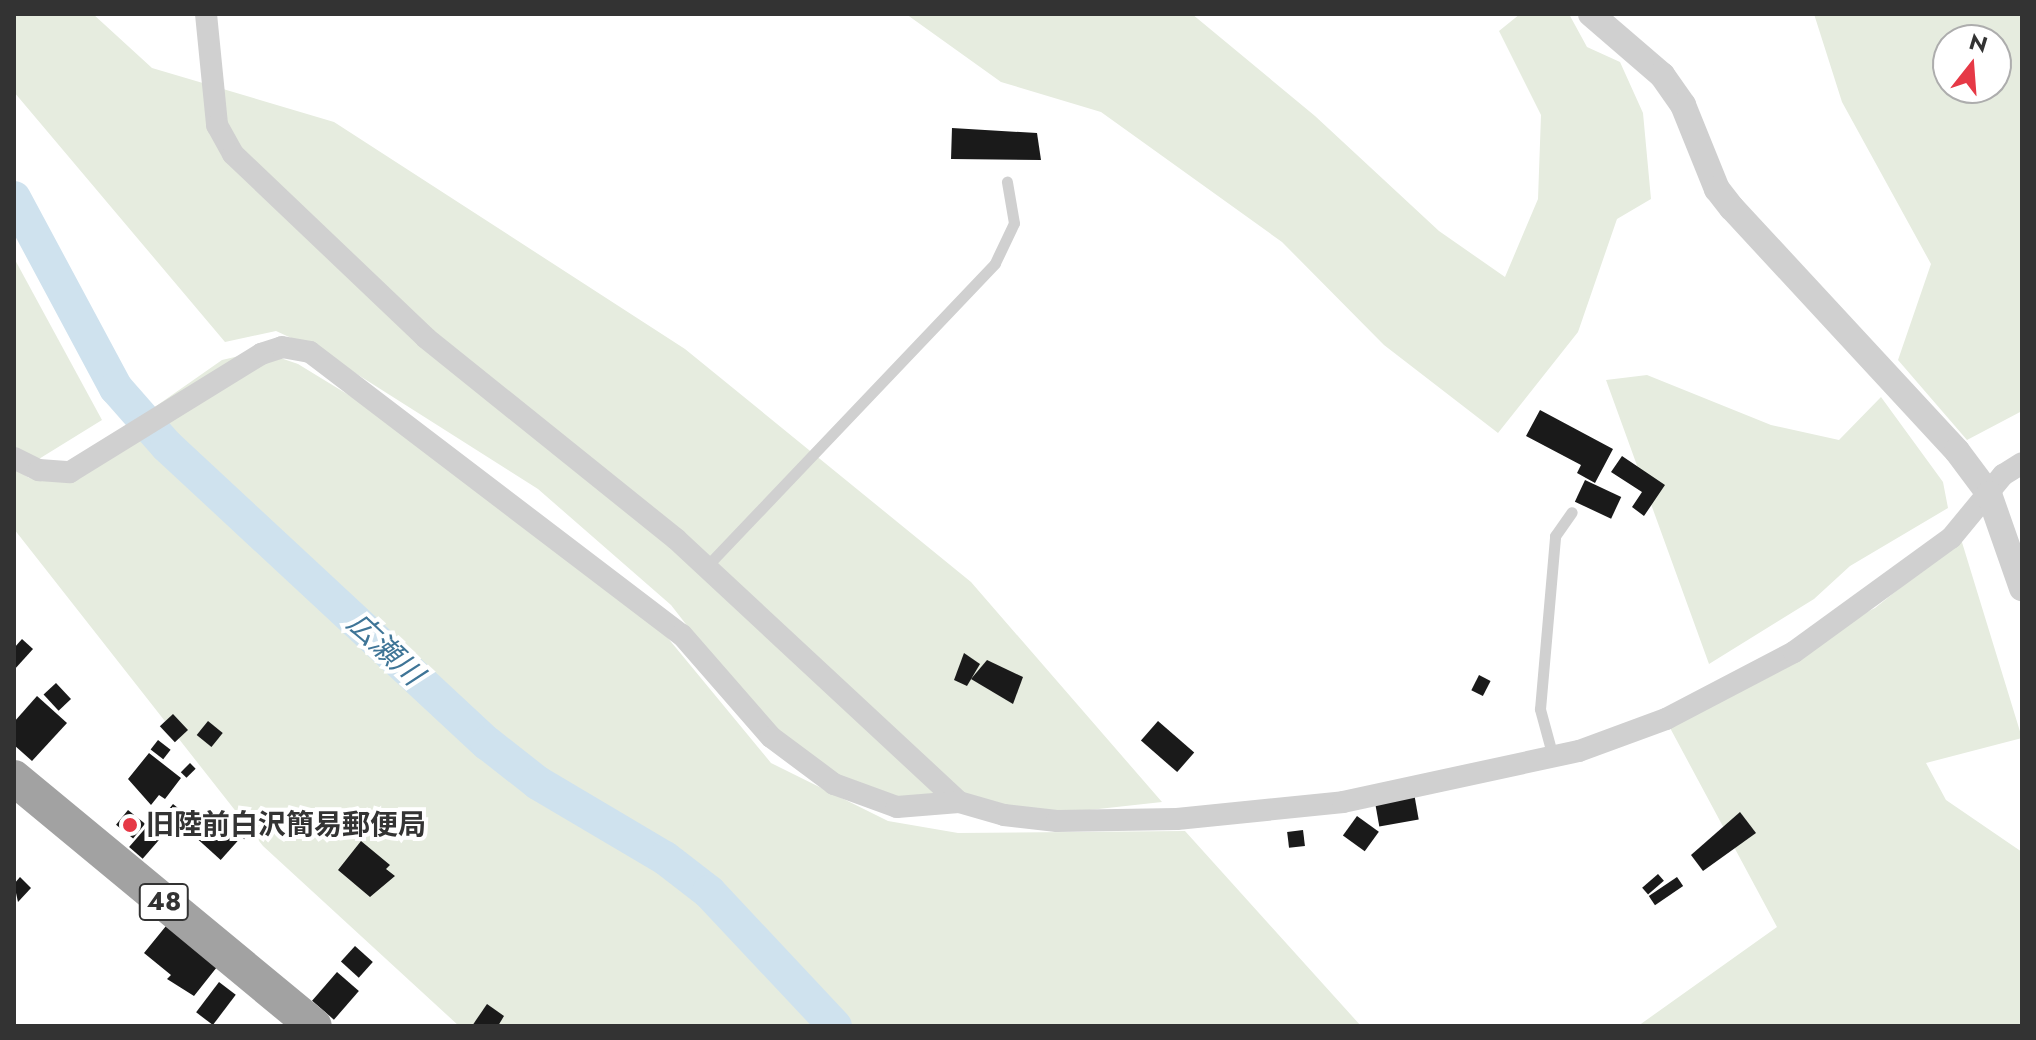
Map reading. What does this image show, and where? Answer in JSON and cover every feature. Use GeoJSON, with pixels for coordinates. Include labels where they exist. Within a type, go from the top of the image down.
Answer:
{"type":"FeatureCollection","features":[{"type":"Feature","properties":{"kind":"highway","name":"48"},"geometry":{"type":"LineString","coordinates":[[14,778],[314,1026]]}},
{"type":"Feature","properties":{"kind":"street"},"geometry":{"type":"LineString","coordinates":[[206,14],[217,125],[233,154],[426,338],[706,567],[959,802]]}},
{"type":"Feature","properties":{"kind":"street"},"geometry":{"type":"LineString","coordinates":[[1591,14],[1662,75],[1683,105],[1703,159],[1725,198],[1957,451],[1989,494],[2022,588]]}},
{"type":"Feature","properties":{"kind":"street"},"geometry":{"type":"LineString","coordinates":[[14,458],[39,470],[70,472],[261,354],[300,349],[337,367],[488,491],[682,635],[740,706],[805,766],[881,804],[918,809],[959,802],[1004,815],[1057,821],[1177,819],[1343,802],[1553,757],[1666,719],[1794,652],[1951,538],[2003,475],[2022,463]]}},
{"type":"Feature","properties":{"kind":"lane"},"geometry":{"type":"LineString","coordinates":[[706,567],[995,263],[1014,223],[1007,182]]}},
{"type":"Feature","properties":{"kind":"lane"},"geometry":{"type":"LineString","coordinates":[[1553,757],[1542,693],[1555,536],[1572,512]]}},
{"type":"Feature","properties":{"kind":"shaded area"},"geometry":{"type":"Polygon","coordinates":[[[14,14],[93,14],[152,68],[334,122],[685,349],[971,582],[1162,802],[1080,811],[948,812],[862,792],[762,722],[671,605],[538,489],[322,352],[276,331],[225,342],[14,92],[14,14]]]}},
{"type":"Feature","properties":{"kind":"shaded area"},"geometry":{"type":"Polygon","coordinates":[[[906,14],[1192,14],[1315,116],[1439,231],[1505,277],[1538,199],[1541,115],[1499,31],[1520,14],[1569,14],[1587,47],[1620,62],[1643,113],[1651,199],[1617,219],[1578,332],[1498,433],[1384,345],[1282,242],[1101,112],[1001,82],[906,14]]]}},
{"type":"Feature","properties":{"kind":"shaded area"},"geometry":{"type":"Polygon","coordinates":[[[1814,14],[2022,14],[2022,411],[1967,440],[1898,360],[1931,264],[1842,102],[1814,14]]]}},
{"type":"Feature","properties":{"kind":"shaded area"},"geometry":{"type":"Polygon","coordinates":[[[14,258],[102,420],[34,462],[14,450],[14,258]]]}},
{"type":"Feature","properties":{"kind":"shaded area"},"geometry":{"type":"Polygon","coordinates":[[[260,351],[298,364],[419,438],[667,637],[771,763],[888,821],[958,833],[1185,831],[1361,1026],[459,1026],[263,846],[14,529],[14,468],[29,478],[49,481],[222,360],[260,351]]]}},
{"type":"Feature","properties":{"kind":"shaded area"},"geometry":{"type":"Polygon","coordinates":[[[1647,375],[1771,425],[1839,440],[1881,397],[1943,482],[1948,508],[1850,566],[1814,599],[1709,664],[1606,380],[1647,375]]]}},
{"type":"Feature","properties":{"kind":"shaded area"},"geometry":{"type":"Polygon","coordinates":[[[1961,539],[2022,738],[1926,763],[1946,800],[2022,852],[2022,1026],[1638,1026],[1777,927],[1662,713],[1875,608],[1961,539]]]}},
{"type":"Feature","properties":{"kind":"building"},"geometry":{"type":"Polygon","coordinates":[[[952,128],[1037,133],[1041,160],[951,159],[952,128]]]}},
{"type":"Feature","properties":{"kind":"building"},"geometry":{"type":"Polygon","coordinates":[[[1540,410],[1613,449],[1595,483],[1577,473],[1581,465],[1526,436],[1540,410]]]}},
{"type":"Feature","properties":{"kind":"building"},"geometry":{"type":"Polygon","coordinates":[[[1622,456],[1665,485],[1644,516],[1632,507],[1642,492],[1611,472],[1622,456]]]}},
{"type":"Feature","properties":{"kind":"building"},"geometry":{"type":"Polygon","coordinates":[[[1585,480],[1621,497],[1611,519],[1575,502],[1585,480]]]}},
{"type":"Feature","properties":{"kind":"building"},"geometry":{"type":"Polygon","coordinates":[[[22,639],[33,649],[14,670],[14,648],[22,639]]]}},
{"type":"Feature","properties":{"kind":"building"},"geometry":{"type":"Polygon","coordinates":[[[964,653],[980,664],[967,686],[954,680],[964,653]]]}},
{"type":"Feature","properties":{"kind":"building"},"geometry":{"type":"Polygon","coordinates":[[[987,660],[1023,677],[1013,704],[971,679],[987,660]]]}},
{"type":"Feature","properties":{"kind":"building"},"geometry":{"type":"Polygon","coordinates":[[[1479,675],[1491,681],[1483,696],[1471,690],[1479,675]]]}},
{"type":"Feature","properties":{"kind":"building"},"geometry":{"type":"Polygon","coordinates":[[[56,683],[71,699],[59,711],[44,695],[56,683]]]}},
{"type":"Feature","properties":{"kind":"building"},"geometry":{"type":"Polygon","coordinates":[[[37,696],[67,723],[32,761],[14,745],[14,722],[37,696]]]}},
{"type":"Feature","properties":{"kind":"building"},"geometry":{"type":"Polygon","coordinates":[[[173,714],[188,730],[175,742],[160,726],[173,714]]]}},
{"type":"Feature","properties":{"kind":"building"},"geometry":{"type":"Polygon","coordinates":[[[208,721],[223,733],[211,747],[197,735],[208,721]]]}},
{"type":"Feature","properties":{"kind":"building"},"geometry":{"type":"Polygon","coordinates":[[[1158,721],[1194,752],[1177,772],[1141,741],[1158,721]]]}},
{"type":"Feature","properties":{"kind":"building"},"geometry":{"type":"Polygon","coordinates":[[[158,740],[171,750],[163,759],[151,749],[158,740]]]}},
{"type":"Feature","properties":{"kind":"building"},"geometry":{"type":"Polygon","coordinates":[[[149,753],[181,778],[165,799],[159,795],[151,805],[128,779],[149,753]]]}},
{"type":"Feature","properties":{"kind":"building"},"geometry":{"type":"Polygon","coordinates":[[[190,763],[196,769],[186,778],[181,772],[190,763]]]}},
{"type":"Feature","properties":{"kind":"building"},"geometry":{"type":"Polygon","coordinates":[[[1414,793],[1419,820],[1379,827],[1375,800],[1414,793]]]}},
{"type":"Feature","properties":{"kind":"building"},"geometry":{"type":"Polygon","coordinates":[[[173,804],[184,813],[175,824],[164,815],[173,804]]]}},
{"type":"Feature","properties":{"kind":"building"},"geometry":{"type":"Polygon","coordinates":[[[206,809],[239,839],[221,860],[187,830],[206,809]]]}},
{"type":"Feature","properties":{"kind":"building","name":"旧陸前白沢簡易郵便局"},"geometry":{"type":"Polygon","coordinates":[[[128,810],[145,824],[133,839],[116,825],[128,810]]]}},
{"type":"Feature","properties":{"kind":"building"},"geometry":{"type":"Polygon","coordinates":[[[1740,812],[1756,833],[1703,871],[1691,855],[1740,812]]]}},
{"type":"Feature","properties":{"kind":"building"},"geometry":{"type":"Polygon","coordinates":[[[156,816],[170,828],[143,859],[129,847],[156,816]]]}},
{"type":"Feature","properties":{"kind":"building"},"geometry":{"type":"Polygon","coordinates":[[[1357,816],[1379,832],[1365,851],[1343,835],[1357,816]]]}},
{"type":"Feature","properties":{"kind":"building"},"geometry":{"type":"Polygon","coordinates":[[[243,818],[254,828],[244,839],[233,829],[243,818]]]}},
{"type":"Feature","properties":{"kind":"building"},"geometry":{"type":"Polygon","coordinates":[[[1303,830],[1305,846],[1289,848],[1287,832],[1303,830]]]}},
{"type":"Feature","properties":{"kind":"building"},"geometry":{"type":"Polygon","coordinates":[[[361,841],[390,865],[386,869],[395,876],[370,897],[338,870],[361,841]]]}},
{"type":"Feature","properties":{"kind":"building"},"geometry":{"type":"Polygon","coordinates":[[[1658,874],[1664,881],[1648,895],[1642,888],[1658,874]]]}},
{"type":"Feature","properties":{"kind":"building"},"geometry":{"type":"Polygon","coordinates":[[[20,877],[31,888],[18,902],[14,884],[20,877]]]}},
{"type":"Feature","properties":{"kind":"building"},"geometry":{"type":"Polygon","coordinates":[[[1677,877],[1683,886],[1655,905],[1649,896],[1677,877]]]}},
{"type":"Feature","properties":{"kind":"building"},"geometry":{"type":"Polygon","coordinates":[[[166,926],[217,967],[194,996],[167,979],[171,975],[144,953],[166,926]]]}},
{"type":"Feature","properties":{"kind":"building"},"geometry":{"type":"Polygon","coordinates":[[[355,946],[373,962],[359,978],[341,962],[355,946]]]}},
{"type":"Feature","properties":{"kind":"building"},"geometry":{"type":"Polygon","coordinates":[[[337,972],[359,991],[334,1020],[312,1001],[337,972]]]}},
{"type":"Feature","properties":{"kind":"building"},"geometry":{"type":"Polygon","coordinates":[[[219,982],[236,995],[213,1025],[196,1012],[219,982]]]}},
{"type":"Feature","properties":{"kind":"building"},"geometry":{"type":"Polygon","coordinates":[[[487,1004],[504,1016],[498,1026],[472,1026],[487,1004]]]}},
{"type":"Feature","properties":{"kind":"waterway","name":"広瀬川"},"geometry":{"type":"LineString","coordinates":[[14,198],[116,388],[167,446],[487,743],[538,783],[665,858],[709,892],[835,1026]]}},
{"type":"Feature","properties":{"kind":"place","name":"旧陸前白沢簡易郵便局"},"geometry":{"type":"Point","coordinates":[130,825]}}]}
